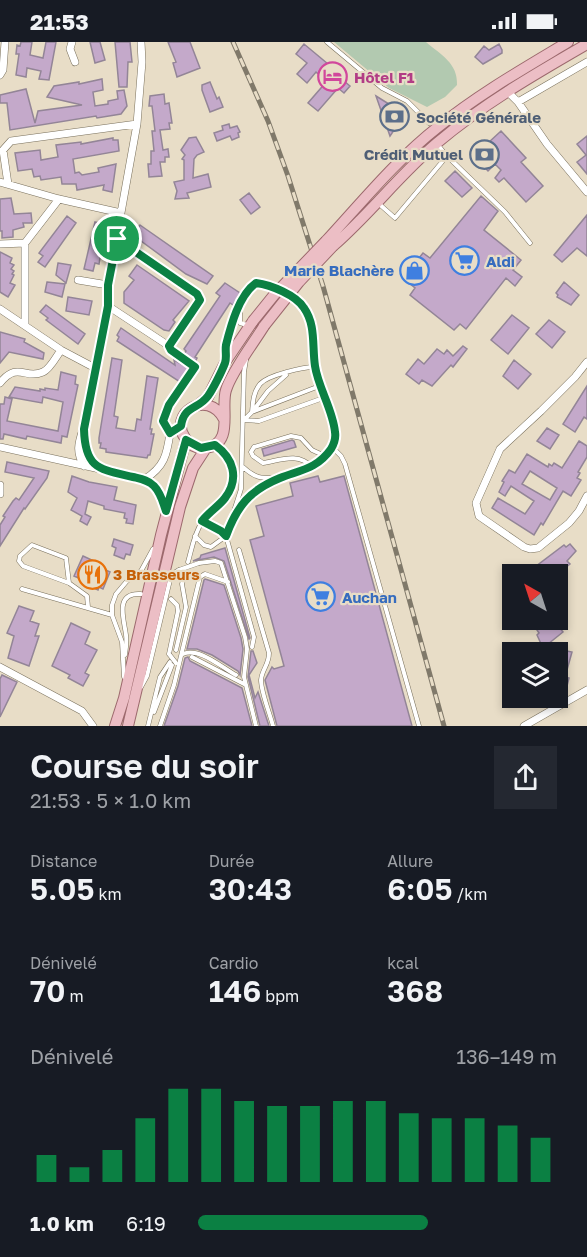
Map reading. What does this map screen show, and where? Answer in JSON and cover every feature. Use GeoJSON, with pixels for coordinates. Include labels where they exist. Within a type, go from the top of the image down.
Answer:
{"type":"FeatureCollection","features":[{"type":"Feature","properties":{"kind":"main road"},"geometry":{"type":"LineString","coordinates":[[115,726],[130,698],[180,507],[193,468],[210,446],[224,433],[223,402],[227,388],[264,326],[329,244],[404,157],[436,128],[487,90],[568,42]]}},
{"type":"Feature","properties":{"kind":"main road"},"geometry":{"type":"LineString","coordinates":[[128,726],[130,698],[161,535],[184,434],[186,413],[207,397],[226,361],[252,322],[274,295],[378,203],[436,143],[507,92],[587,44]]}},
{"type":"Feature","properties":{"kind":"main road"},"geometry":{"type":"LineString","coordinates":[[198,405],[211,405],[224,419]]}},
{"type":"Feature","properties":{"kind":"main road"},"geometry":{"type":"LineString","coordinates":[[184,434],[195,446],[210,446]]}},
{"type":"Feature","properties":{"kind":"street"},"geometry":{"type":"LineString","coordinates":[[0,75],[3,70],[5,42]]}},
{"type":"Feature","properties":{"kind":"street"},"geometry":{"type":"LineString","coordinates":[[72,42],[70,49],[75,62]]}},
{"type":"Feature","properties":{"kind":"street"},"geometry":{"type":"LineString","coordinates":[[102,470],[89,458],[84,449],[84,429],[108,306],[108,285],[137,124],[142,62],[141,42]]}},
{"type":"Feature","properties":{"kind":"street"},"geometry":{"type":"LineString","coordinates":[[518,102],[587,62]]}},
{"type":"Feature","properties":{"kind":"street"},"geometry":{"type":"LineString","coordinates":[[507,92],[518,102],[552,150],[587,192]]}},
{"type":"Feature","properties":{"kind":"street"},"geometry":{"type":"LineString","coordinates":[[8,184],[3,150],[11,141],[137,124]]}},
{"type":"Feature","properties":{"kind":"street"},"geometry":{"type":"LineString","coordinates":[[0,182],[58,199],[121,213]]}},
{"type":"Feature","properties":{"kind":"street"},"geometry":{"type":"LineString","coordinates":[[25,325],[25,243],[58,199]]}},
{"type":"Feature","properties":{"kind":"street"},"geometry":{"type":"LineString","coordinates":[[108,306],[169,346],[200,300],[197,294],[117,239]]}},
{"type":"Feature","properties":{"kind":"street"},"geometry":{"type":"LineString","coordinates":[[0,244],[25,243]]}},
{"type":"Feature","properties":{"kind":"street"},"geometry":{"type":"LineString","coordinates":[[78,280],[108,285]]}},
{"type":"Feature","properties":{"kind":"street"},"geometry":{"type":"LineString","coordinates":[[0,309],[61,350],[95,368]]}},
{"type":"Feature","properties":{"kind":"street"},"geometry":{"type":"LineString","coordinates":[[0,383],[15,371],[37,374],[45,371],[61,350]]}},
{"type":"Feature","properties":{"kind":"street"},"geometry":{"type":"LineString","coordinates":[[587,362],[541,411],[500,449],[476,503],[476,510],[479,516],[524,547],[538,548],[569,522],[579,511],[587,496]]}},
{"type":"Feature","properties":{"kind":"street"},"geometry":{"type":"LineString","coordinates":[[84,429],[78,444],[78,451],[84,466]]}},
{"type":"Feature","properties":{"kind":"street"},"geometry":{"type":"LineString","coordinates":[[145,480],[157,471],[165,459],[170,433]]}},
{"type":"Feature","properties":{"kind":"street"},"geometry":{"type":"LineString","coordinates":[[168,446],[184,434]]}},
{"type":"Feature","properties":{"kind":"street"},"geometry":{"type":"LineString","coordinates":[[0,447],[145,480],[153,484],[159,492],[166,511]]}},
{"type":"Feature","properties":{"kind":"street"},"geometry":{"type":"LineString","coordinates":[[0,485],[0,494]]}},
{"type":"Feature","properties":{"kind":"street"},"geometry":{"type":"LineString","coordinates":[[0,667],[82,711],[93,726]]}},
{"type":"Feature","properties":{"kind":"street"},"geometry":{"type":"LineString","coordinates":[[524,726],[538,722],[587,690]]}},
{"type":"Feature","properties":{"kind":"lane"},"geometry":{"type":"LineString","coordinates":[[327,42],[382,88],[407,101],[429,123]]}},
{"type":"Feature","properties":{"kind":"lane"},"geometry":{"type":"LineString","coordinates":[[436,143],[505,212],[530,243]]}},
{"type":"Feature","properties":{"kind":"lane"},"geometry":{"type":"LineString","coordinates":[[378,203],[395,218],[447,156]]}},
{"type":"Feature","properties":{"kind":"lane"},"geometry":{"type":"LineString","coordinates":[[226,361],[226,343],[240,305],[250,288],[256,283],[264,284],[297,300],[309,316],[315,348],[315,367],[335,431],[332,447],[326,456],[312,467],[281,478],[260,489],[248,497],[234,515]]}},
{"type":"Feature","properties":{"kind":"lane"},"geometry":{"type":"LineString","coordinates":[[240,305],[240,322],[245,326],[252,322]]}},
{"type":"Feature","properties":{"kind":"lane"},"geometry":{"type":"LineString","coordinates":[[169,346],[171,350],[195,367],[169,405],[163,421],[170,433],[184,434]]}},
{"type":"Feature","properties":{"kind":"lane"},"geometry":{"type":"LineString","coordinates":[[195,536],[204,545],[211,547],[226,536],[242,489],[244,372],[251,347]]}},
{"type":"Feature","properties":{"kind":"lane"},"geometry":{"type":"LineString","coordinates":[[252,412],[254,394],[265,380],[315,367]]}},
{"type":"Feature","properties":{"kind":"lane"},"geometry":{"type":"LineString","coordinates":[[244,420],[273,386],[291,372]]}},
{"type":"Feature","properties":{"kind":"lane"},"geometry":{"type":"LineString","coordinates":[[252,412],[322,385]]}},
{"type":"Feature","properties":{"kind":"lane"},"geometry":{"type":"LineString","coordinates":[[244,420],[259,421],[326,397]]}},
{"type":"Feature","properties":{"kind":"lane"},"geometry":{"type":"LineString","coordinates":[[312,467],[305,460],[297,458],[263,463],[251,452],[254,447],[291,436],[301,438],[312,450],[326,456]]}},
{"type":"Feature","properties":{"kind":"lane"},"geometry":{"type":"LineString","coordinates":[[188,562],[202,521],[224,499],[231,488],[233,469],[230,459],[225,452],[210,446]]}},
{"type":"Feature","properties":{"kind":"lane"},"geometry":{"type":"LineString","coordinates":[[332,447],[342,456],[345,464],[419,726]]}},
{"type":"Feature","properties":{"kind":"lane"},"geometry":{"type":"LineString","coordinates":[[243,467],[260,479],[281,478]]}},
{"type":"Feature","properties":{"kind":"lane"},"geometry":{"type":"LineString","coordinates":[[202,521],[226,536],[254,637],[252,646]]}},
{"type":"Feature","properties":{"kind":"lane"},"geometry":{"type":"LineString","coordinates":[[130,698],[122,642],[112,615],[112,605],[116,594],[127,581],[141,571],[161,535]]}},
{"type":"Feature","properties":{"kind":"lane"},"geometry":{"type":"LineString","coordinates":[[69,583],[66,558],[32,545],[20,556],[19,561],[23,566],[69,583],[87,596],[88,607]]}},
{"type":"Feature","properties":{"kind":"lane"},"geometry":{"type":"LineString","coordinates":[[239,550],[269,653],[269,662],[263,672],[261,682],[273,726]]}},
{"type":"Feature","properties":{"kind":"lane"},"geometry":{"type":"LineString","coordinates":[[130,698],[147,676],[170,580],[174,573],[199,563],[216,561],[221,563],[229,582],[247,649],[244,663],[246,686],[256,726]]}},
{"type":"Feature","properties":{"kind":"lane"},"geometry":{"type":"LineString","coordinates":[[178,647],[186,607],[182,584],[185,573]]}},
{"type":"Feature","properties":{"kind":"lane"},"geometry":{"type":"LineString","coordinates":[[148,726],[160,677],[182,654],[200,577],[205,574],[211,575],[229,582]]}},
{"type":"Feature","properties":{"kind":"lane"},"geometry":{"type":"LineString","coordinates":[[22,589],[112,615]]}},
{"type":"Feature","properties":{"kind":"lane"},"geometry":{"type":"LineString","coordinates":[[124,658],[127,638],[122,610],[128,596],[141,594]]}},
{"type":"Feature","properties":{"kind":"lane"},"geometry":{"type":"LineString","coordinates":[[160,726],[174,664],[169,654],[178,610],[177,605],[171,599]]}},
{"type":"Feature","properties":{"kind":"lane"},"geometry":{"type":"LineString","coordinates":[[182,654],[190,651],[198,653],[236,675]]}},
{"type":"Feature","properties":{"kind":"lane"},"geometry":{"type":"LineString","coordinates":[[192,657],[246,686]]}},
{"type":"Feature","properties":{"kind":"green space"},"geometry":{"type":"Polygon","coordinates":[[[334,42],[426,42],[452,65],[457,77],[457,85],[445,97],[427,107],[389,88],[334,42]]]}},
{"type":"Feature","properties":{"kind":"building"},"geometry":{"type":"Polygon","coordinates":[[[21,42],[32,42],[30,55],[43,58],[46,42],[56,42],[49,80],[39,79],[41,71],[27,68],[26,77],[16,75],[19,54],[16,54],[17,45],[20,46],[21,42]]]}},
{"type":"Feature","properties":{"kind":"building"},"geometry":{"type":"Polygon","coordinates":[[[90,42],[100,42],[105,60],[95,63],[90,42]]]}},
{"type":"Feature","properties":{"kind":"building"},"geometry":{"type":"Polygon","coordinates":[[[115,42],[130,42],[132,62],[128,62],[127,87],[119,87],[115,42]]]}},
{"type":"Feature","properties":{"kind":"building"},"geometry":{"type":"Polygon","coordinates":[[[168,42],[190,42],[200,68],[177,77],[173,63],[176,62],[168,42]]]}},
{"type":"Feature","properties":{"kind":"building","name":"Hôtel F1"},"geometry":{"type":"Polygon","coordinates":[[[304,44],[346,79],[344,81],[350,86],[344,93],[338,88],[318,111],[308,103],[327,81],[316,72],[307,83],[297,74],[307,63],[296,54],[304,44]]]}},
{"type":"Feature","properties":{"kind":"building"},"geometry":{"type":"Polygon","coordinates":[[[499,44],[502,53],[483,64],[475,57],[484,46],[489,50],[499,44]]]}},
{"type":"Feature","properties":{"kind":"building"},"geometry":{"type":"Polygon","coordinates":[[[102,79],[103,90],[93,92],[95,106],[108,104],[108,101],[118,99],[117,91],[124,90],[127,106],[121,114],[10,130],[7,103],[0,103],[0,95],[26,89],[35,123],[38,111],[82,105],[47,97],[54,86],[102,79]]]}},
{"type":"Feature","properties":{"kind":"building"},"geometry":{"type":"Polygon","coordinates":[[[210,82],[223,107],[210,112],[202,85],[210,82]]]}},
{"type":"Feature","properties":{"kind":"building"},"geometry":{"type":"Polygon","coordinates":[[[164,94],[165,104],[169,103],[172,123],[169,123],[170,129],[160,130],[163,150],[168,149],[169,157],[165,157],[165,162],[160,162],[162,176],[149,177],[148,164],[151,164],[151,151],[154,151],[152,131],[155,131],[152,106],[149,106],[150,96],[164,94]]]}},
{"type":"Feature","properties":{"kind":"building","name":"Société Générale"},"geometry":{"type":"Polygon","coordinates":[[[376,96],[405,114],[390,136],[376,96]]]}},
{"type":"Feature","properties":{"kind":"building"},"geometry":{"type":"Polygon","coordinates":[[[229,124],[230,128],[237,126],[240,132],[239,137],[232,140],[230,136],[217,141],[214,133],[223,130],[222,126],[229,124]]]}},
{"type":"Feature","properties":{"kind":"building"},"geometry":{"type":"Polygon","coordinates":[[[501,131],[526,158],[521,162],[543,186],[526,202],[504,178],[499,182],[495,178],[501,170],[495,164],[488,171],[474,156],[501,131]]]}},
{"type":"Feature","properties":{"kind":"building"},"geometry":{"type":"Polygon","coordinates":[[[587,136],[587,174],[577,162],[586,155],[577,144],[587,136]]]}},
{"type":"Feature","properties":{"kind":"building"},"geometry":{"type":"Polygon","coordinates":[[[196,137],[204,152],[194,159],[193,178],[208,174],[211,187],[187,193],[189,198],[175,199],[177,191],[174,182],[184,180],[184,160],[182,159],[185,155],[181,150],[189,138],[196,137]]]}},
{"type":"Feature","properties":{"kind":"building"},"geometry":{"type":"Polygon","coordinates":[[[113,138],[113,140],[118,140],[119,151],[73,159],[75,173],[79,172],[82,175],[99,172],[98,168],[116,164],[112,192],[103,190],[104,185],[77,190],[76,184],[62,184],[61,177],[41,180],[40,176],[34,177],[32,169],[18,171],[15,153],[40,150],[41,160],[58,157],[56,145],[81,142],[81,144],[113,138]]]}},
{"type":"Feature","properties":{"kind":"building"},"geometry":{"type":"Polygon","coordinates":[[[455,171],[472,188],[462,197],[445,181],[455,171]]]}},
{"type":"Feature","properties":{"kind":"building"},"geometry":{"type":"Polygon","coordinates":[[[249,193],[260,207],[251,214],[240,200],[249,193]]]}},
{"type":"Feature","properties":{"kind":"building","name":"Aldi"},"geometry":{"type":"Polygon","coordinates":[[[481,196],[498,211],[484,230],[521,260],[513,270],[522,277],[515,286],[506,278],[466,329],[460,324],[454,330],[410,295],[415,288],[403,278],[423,253],[430,258],[481,196]]]}},
{"type":"Feature","properties":{"kind":"building"},"geometry":{"type":"Polygon","coordinates":[[[11,198],[14,214],[31,213],[32,223],[23,223],[24,227],[13,230],[13,237],[2,238],[0,199],[11,198]]]}},
{"type":"Feature","properties":{"kind":"building"},"geometry":{"type":"Polygon","coordinates":[[[587,215],[587,256],[577,248],[562,262],[554,255],[587,215]]]}},
{"type":"Feature","properties":{"kind":"building"},"geometry":{"type":"Polygon","coordinates":[[[67,216],[76,223],[45,267],[38,262],[43,256],[39,253],[67,216]]]}},
{"type":"Feature","properties":{"kind":"building"},"geometry":{"type":"Polygon","coordinates":[[[95,222],[105,224],[105,228],[99,264],[95,263],[93,271],[84,269],[95,222]]]}},
{"type":"Feature","properties":{"kind":"building"},"geometry":{"type":"Polygon","coordinates":[[[140,225],[213,276],[207,284],[186,274],[137,238],[135,232],[140,225]]]}},
{"type":"Feature","properties":{"kind":"building"},"geometry":{"type":"Polygon","coordinates":[[[0,252],[12,258],[10,263],[14,265],[11,269],[14,275],[10,283],[15,285],[8,297],[0,292],[0,252]]]}},
{"type":"Feature","properties":{"kind":"building"},"geometry":{"type":"Polygon","coordinates":[[[58,263],[71,265],[66,283],[56,275],[58,263]]]}},
{"type":"Feature","properties":{"kind":"building"},"geometry":{"type":"Polygon","coordinates":[[[137,265],[189,301],[173,320],[175,322],[169,331],[124,303],[124,292],[134,280],[129,276],[137,265]]]}},
{"type":"Feature","properties":{"kind":"building"},"geometry":{"type":"Polygon","coordinates":[[[47,282],[65,284],[62,297],[45,292],[47,282]]]}},
{"type":"Feature","properties":{"kind":"building"},"geometry":{"type":"Polygon","coordinates":[[[564,282],[579,295],[571,305],[557,297],[556,293],[564,282]]]}},
{"type":"Feature","properties":{"kind":"building"},"geometry":{"type":"Polygon","coordinates":[[[225,283],[240,293],[233,305],[230,303],[195,357],[197,358],[195,362],[184,354],[186,351],[184,349],[220,296],[216,293],[225,283]]]}},
{"type":"Feature","properties":{"kind":"building"},"geometry":{"type":"Polygon","coordinates":[[[68,297],[92,301],[89,315],[66,311],[68,297]]]}},
{"type":"Feature","properties":{"kind":"building"},"geometry":{"type":"Polygon","coordinates":[[[46,305],[85,334],[78,344],[46,320],[48,318],[40,312],[46,305]]]}},
{"type":"Feature","properties":{"kind":"building"},"geometry":{"type":"Polygon","coordinates":[[[512,315],[529,328],[508,354],[491,340],[512,315]]]}},
{"type":"Feature","properties":{"kind":"building"},"geometry":{"type":"Polygon","coordinates":[[[549,320],[565,332],[552,348],[536,334],[549,320]]]}},
{"type":"Feature","properties":{"kind":"building"},"geometry":{"type":"Polygon","coordinates":[[[121,328],[175,365],[174,360],[189,368],[180,382],[117,341],[121,328]]]}},
{"type":"Feature","properties":{"kind":"building"},"geometry":{"type":"Polygon","coordinates":[[[0,332],[25,339],[24,342],[44,353],[43,359],[9,352],[0,363],[0,332]]]}},
{"type":"Feature","properties":{"kind":"building"},"geometry":{"type":"Polygon","coordinates":[[[463,346],[467,349],[453,367],[451,365],[432,386],[422,380],[419,384],[406,374],[418,359],[424,364],[437,349],[444,354],[447,350],[453,356],[463,346]]]}},
{"type":"Feature","properties":{"kind":"building"},"geometry":{"type":"Polygon","coordinates":[[[112,358],[122,360],[114,416],[118,417],[116,428],[135,431],[137,419],[141,420],[147,376],[158,378],[150,429],[152,429],[151,434],[154,434],[150,455],[147,458],[106,452],[106,449],[100,448],[99,438],[112,358]]]}},
{"type":"Feature","properties":{"kind":"building"},"geometry":{"type":"Polygon","coordinates":[[[514,360],[531,374],[518,389],[503,376],[514,360]]]}},
{"type":"Feature","properties":{"kind":"building"},"geometry":{"type":"Polygon","coordinates":[[[61,372],[76,376],[75,384],[78,385],[67,437],[62,436],[61,443],[4,434],[3,439],[0,439],[0,404],[4,404],[5,397],[12,399],[7,421],[58,431],[63,402],[43,397],[42,403],[9,397],[15,387],[40,391],[45,388],[58,390],[61,372]]]}},
{"type":"Feature","properties":{"kind":"building"},"geometry":{"type":"Polygon","coordinates":[[[587,386],[587,419],[584,417],[575,432],[563,424],[587,386]]]}},
{"type":"Feature","properties":{"kind":"building"},"geometry":{"type":"Polygon","coordinates":[[[547,428],[559,435],[550,449],[537,441],[547,428]]]}},
{"type":"Feature","properties":{"kind":"building"},"geometry":{"type":"Polygon","coordinates":[[[292,440],[296,447],[264,456],[262,449],[292,440]]]}},
{"type":"Feature","properties":{"kind":"building"},"geometry":{"type":"Polygon","coordinates":[[[579,441],[587,446],[587,457],[578,472],[580,473],[577,478],[581,480],[571,496],[563,491],[543,525],[541,523],[534,535],[492,508],[498,498],[525,514],[534,501],[511,486],[505,496],[499,492],[504,482],[502,481],[509,470],[515,473],[527,454],[548,467],[549,464],[552,466],[554,463],[562,468],[579,441]],[[530,471],[522,484],[550,500],[557,488],[530,471]]]}},
{"type":"Feature","properties":{"kind":"building"},"geometry":{"type":"Polygon","coordinates":[[[7,462],[49,471],[47,478],[24,508],[0,546],[0,525],[5,517],[3,516],[16,498],[19,500],[34,478],[5,472],[7,462]]]}},
{"type":"Feature","properties":{"kind":"building"},"geometry":{"type":"Polygon","coordinates":[[[72,476],[117,487],[114,500],[136,505],[133,524],[126,523],[125,513],[104,509],[104,506],[88,501],[85,514],[91,517],[87,525],[80,521],[82,516],[71,510],[77,498],[68,492],[72,476]]]}},
{"type":"Feature","properties":{"kind":"building","name":"Auchan"},"geometry":{"type":"Polygon","coordinates":[[[318,476],[320,482],[344,476],[412,726],[277,726],[265,680],[272,667],[274,669],[284,666],[250,540],[264,536],[256,506],[293,496],[290,483],[318,476]]]}},
{"type":"Feature","properties":{"kind":"building"},"geometry":{"type":"Polygon","coordinates":[[[114,539],[133,545],[130,555],[126,554],[124,559],[114,555],[116,548],[112,546],[114,539]]]}},
{"type":"Feature","properties":{"kind":"building"},"geometry":{"type":"Polygon","coordinates":[[[570,544],[576,551],[567,561],[570,564],[568,566],[539,564],[564,545],[566,547],[570,544]]]}},
{"type":"Feature","properties":{"kind":"building"},"geometry":{"type":"Polygon","coordinates":[[[225,548],[249,639],[224,561],[214,557],[193,561],[201,555],[225,548]]]}},
{"type":"Feature","properties":{"kind":"building","name":"3 Brasseurs"},"geometry":{"type":"Polygon","coordinates":[[[83,556],[94,561],[92,564],[110,572],[103,589],[99,587],[98,590],[74,576],[83,556]]]}},
{"type":"Feature","properties":{"kind":"building"},"geometry":{"type":"Polygon","coordinates":[[[205,579],[224,585],[243,649],[240,675],[238,671],[212,655],[197,649],[187,649],[205,579]]]}},
{"type":"Feature","properties":{"kind":"building"},"geometry":{"type":"Polygon","coordinates":[[[19,606],[34,611],[30,621],[39,624],[35,636],[39,636],[29,666],[8,658],[14,636],[7,633],[19,606]]]}},
{"type":"Feature","properties":{"kind":"building"},"geometry":{"type":"Polygon","coordinates":[[[71,623],[90,632],[85,644],[97,650],[85,673],[89,675],[83,686],[68,678],[70,675],[52,666],[71,623]]]}},
{"type":"Feature","properties":{"kind":"building"},"geometry":{"type":"Polygon","coordinates":[[[537,630],[561,630],[563,632],[550,642],[540,642],[537,635],[539,633],[537,630]]]}},
{"type":"Feature","properties":{"kind":"building"},"geometry":{"type":"Polygon","coordinates":[[[251,651],[257,663],[249,675],[255,698],[258,692],[269,726],[260,726],[248,677],[251,651]]]}},
{"type":"Feature","properties":{"kind":"building"},"geometry":{"type":"Polygon","coordinates":[[[568,651],[572,652],[568,666],[568,651]]]}},
{"type":"Feature","properties":{"kind":"building"},"geometry":{"type":"Polygon","coordinates":[[[188,657],[190,661],[242,688],[252,726],[164,726],[185,658],[188,657]]]}},
{"type":"Feature","properties":{"kind":"building"},"geometry":{"type":"Polygon","coordinates":[[[2,675],[17,682],[0,717],[0,679],[2,675]]]}},
{"type":"Feature","properties":{"kind":"railway"},"geometry":{"type":"LineString","coordinates":[[233,42],[268,121],[323,286],[444,726]]}},
{"type":"Feature","properties":{"kind":"place","name":"Hôtel F1"},"geometry":{"type":"Point","coordinates":[333,77]}},
{"type":"Feature","properties":{"kind":"place","name":"Société Générale"},"geometry":{"type":"Point","coordinates":[395,117]}},
{"type":"Feature","properties":{"kind":"place","name":"Crédit Mutuel"},"geometry":{"type":"Point","coordinates":[484,154]}},
{"type":"Feature","properties":{"kind":"place","name":"Aldi"},"geometry":{"type":"Point","coordinates":[465,261]}},
{"type":"Feature","properties":{"kind":"place","name":"Marie Blachère"},"geometry":{"type":"Point","coordinates":[415,270]}},
{"type":"Feature","properties":{"kind":"place","name":"3 Brasseurs"},"geometry":{"type":"Point","coordinates":[92,574]}},
{"type":"Feature","properties":{"kind":"place","name":"Auchan"},"geometry":{"type":"Point","coordinates":[321,597]}},
{"type":"Feature","properties":{"kind":"route"},"geometry":{"type":"LineString","coordinates":[[117,239],[197,294],[200,300],[169,346],[171,350],[195,367],[169,405],[163,421],[170,433],[181,426],[183,417],[189,409],[207,397],[226,361],[226,343],[235,315],[250,288],[256,283],[264,284],[297,300],[304,306],[309,316],[315,348],[315,367],[335,431],[332,447],[319,463],[307,470],[281,478],[248,497],[234,515],[226,536],[202,521],[224,499],[231,488],[233,469],[230,459],[215,445],[201,448],[186,440],[166,511],[159,492],[153,484],[102,470],[89,458],[84,449],[84,429],[108,306],[108,285],[117,239]]}}]}
